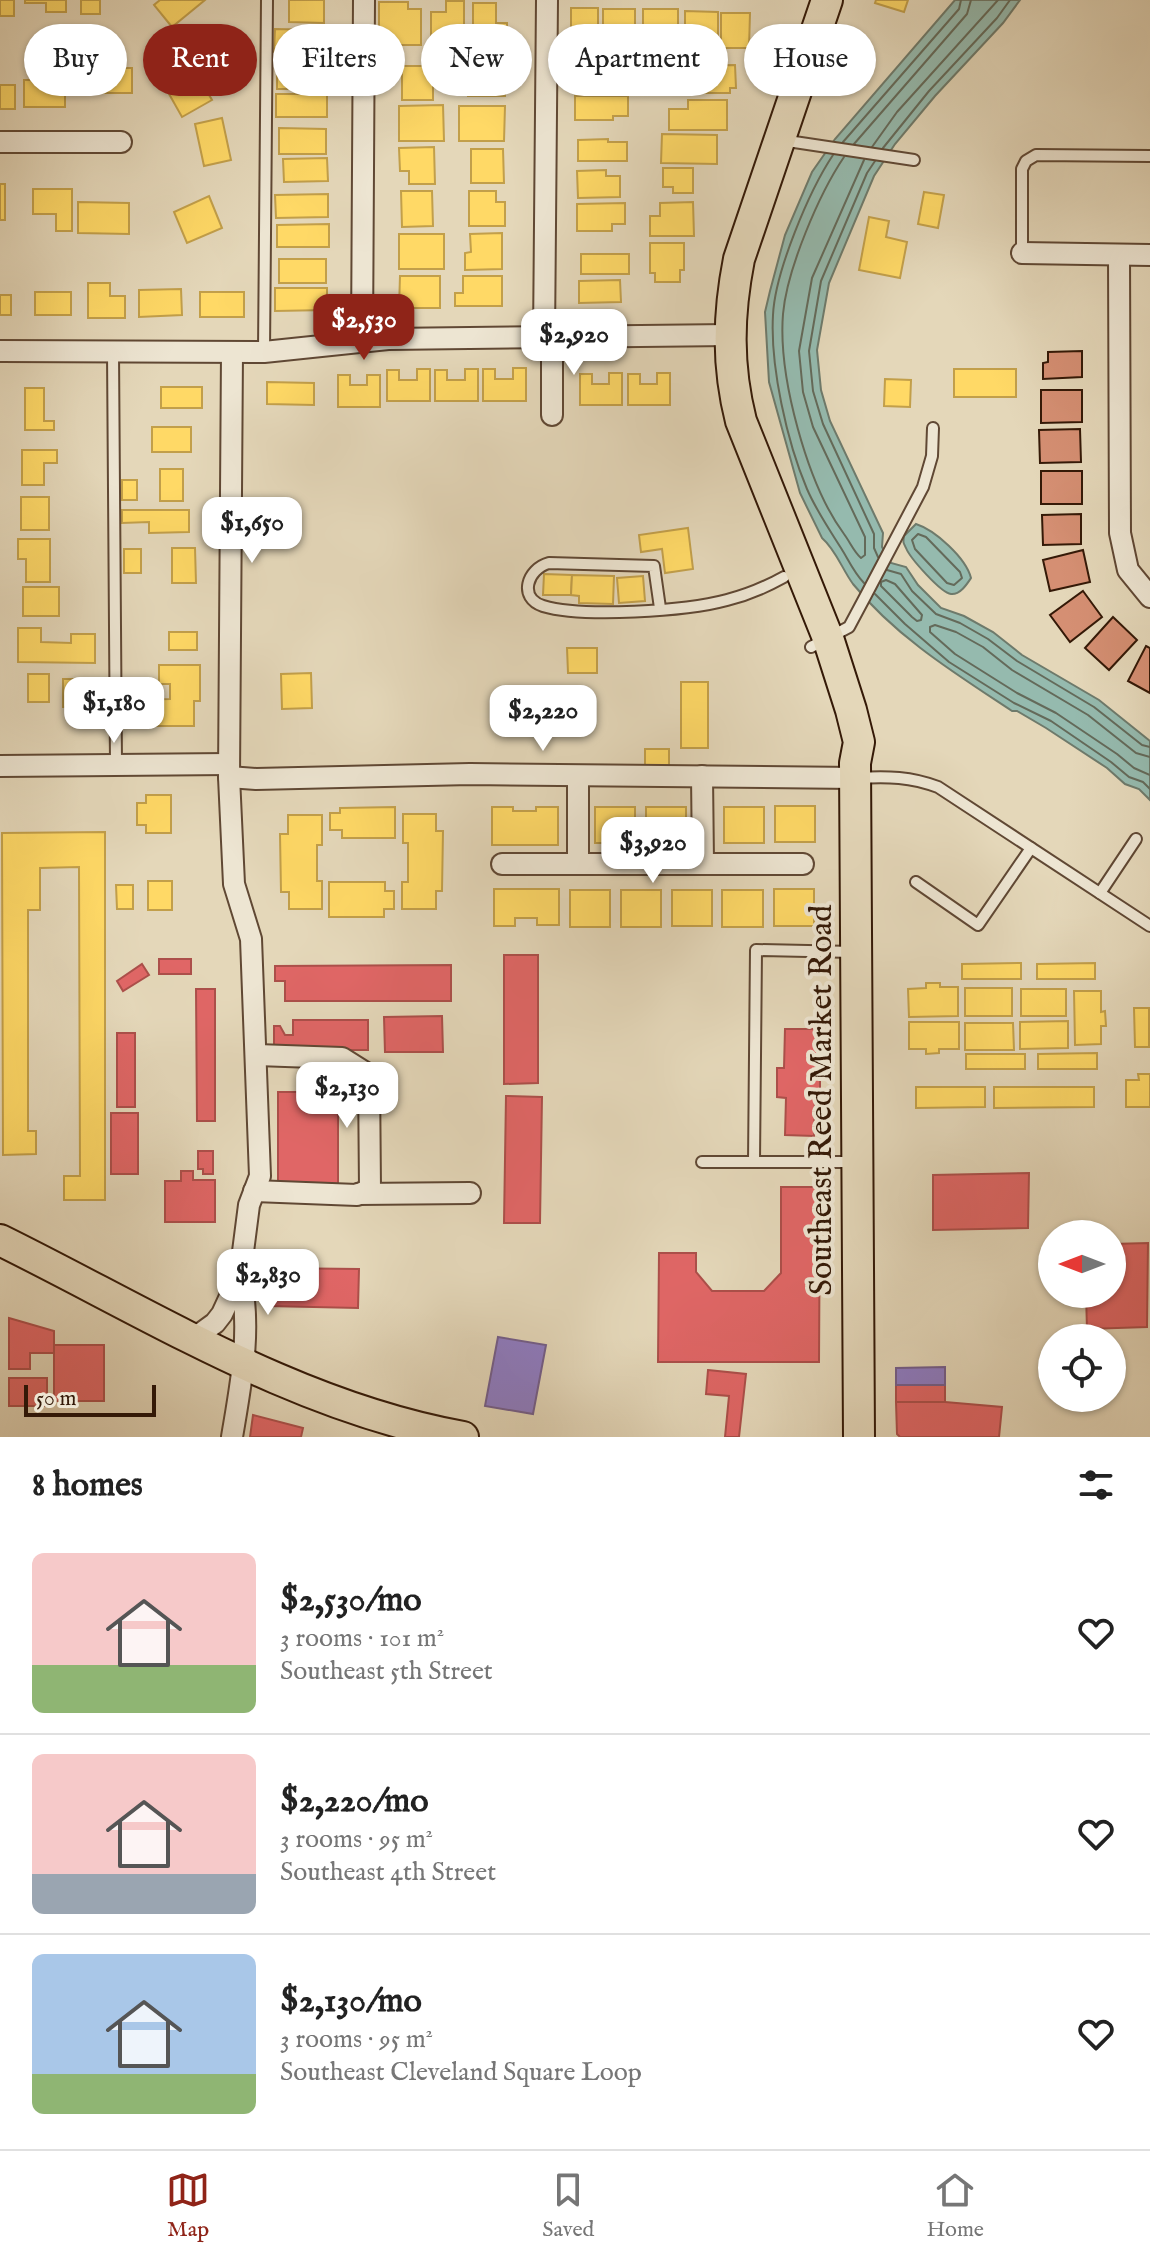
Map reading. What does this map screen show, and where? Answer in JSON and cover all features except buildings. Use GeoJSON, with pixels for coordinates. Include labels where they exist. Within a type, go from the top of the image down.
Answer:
{"type":"FeatureCollection","features":[{"type":"Feature","properties":{"kind":"main road","name":"Southeast Reed Market Road"},"geometry":{"type":"LineString","coordinates":[[812,0],[739,259],[721,335],[720,406],[784,577],[820,643]]}},
{"type":"Feature","properties":{"kind":"main road","name":"Southeast Reed Market Road"},"geometry":{"type":"LineString","coordinates":[[774,138],[827,0]]}},
{"type":"Feature","properties":{"kind":"main road","name":"Southeast Reed Market Road"},"geometry":{"type":"LineString","coordinates":[[721,335],[741,421],[820,643],[859,742],[856,771],[859,1437]]}},
{"type":"Feature","properties":{"kind":"main road"},"geometry":{"type":"LineString","coordinates":[[0,1240],[244,1364],[364,1413],[463,1437]]}},
{"type":"Feature","properties":{"kind":"street"},"geometry":{"type":"LineString","coordinates":[[362,340],[364,0]]}},
{"type":"Feature","properties":{"kind":"street"},"geometry":{"type":"LineString","coordinates":[[547,0],[548,338],[552,415]]}},
{"type":"Feature","properties":{"kind":"street"},"geometry":{"type":"LineString","coordinates":[[0,142],[121,142]]}},
{"type":"Feature","properties":{"kind":"street"},"geometry":{"type":"LineString","coordinates":[[1022,253],[1150,255]]}},
{"type":"Feature","properties":{"kind":"street"},"geometry":{"type":"LineString","coordinates":[[1119,255],[1120,533],[1128,570],[1150,597]]}},
{"type":"Feature","properties":{"kind":"street"},"geometry":{"type":"LineString","coordinates":[[0,351],[264,352],[362,340],[721,335]]}},
{"type":"Feature","properties":{"kind":"street"},"geometry":{"type":"LineString","coordinates":[[193,1339],[222,1314],[240,1275],[249,1205],[260,1176],[251,939],[234,884],[229,771],[232,352]]}},
{"type":"Feature","properties":{"kind":"street"},"geometry":{"type":"LineString","coordinates":[[0,766],[229,771],[256,779],[470,774],[702,776],[856,771]]}},
{"type":"Feature","properties":{"kind":"street"},"geometry":{"type":"LineString","coordinates":[[578,776],[578,862]]}},
{"type":"Feature","properties":{"kind":"street"},"geometry":{"type":"LineString","coordinates":[[702,776],[703,863]]}},
{"type":"Feature","properties":{"kind":"street"},"geometry":{"type":"LineString","coordinates":[[502,864],[803,864]]}},
{"type":"Feature","properties":{"kind":"street"},"geometry":{"type":"LineString","coordinates":[[257,1055],[342,1058],[369,1075],[370,1189],[358,1194]]}},
{"type":"Feature","properties":{"kind":"street"},"geometry":{"type":"LineString","coordinates":[[254,1191],[470,1193]]}},
{"type":"Feature","properties":{"kind":"street"},"geometry":{"type":"LineString","coordinates":[[232,1437],[244,1364],[246,1303],[240,1275]]}},
{"type":"Feature","properties":{"kind":"lane"},"geometry":{"type":"LineString","coordinates":[[264,352],[267,0]]}},
{"type":"Feature","properties":{"kind":"lane"},"geometry":{"type":"LineString","coordinates":[[774,138],[914,160]]}},
{"type":"Feature","properties":{"kind":"lane"},"geometry":{"type":"LineString","coordinates":[[1022,253],[1022,169],[1026,161],[1036,155],[1150,156]]}},
{"type":"Feature","properties":{"kind":"lane"},"geometry":{"type":"LineString","coordinates":[[113,352],[116,767]]}},
{"type":"Feature","properties":{"kind":"lane"},"geometry":{"type":"LineString","coordinates":[[820,643],[849,627],[891,548],[923,487],[932,456],[933,428]]}},
{"type":"Feature","properties":{"kind":"lane"},"geometry":{"type":"LineString","coordinates":[[660,608],[654,566],[549,563],[540,565],[530,575],[528,590],[533,600],[541,605],[585,611],[660,608],[726,601],[767,587],[784,577]]}},
{"type":"Feature","properties":{"kind":"lane"},"geometry":{"type":"LineString","coordinates":[[856,771],[917,779],[938,787],[1150,926]]}},
{"type":"Feature","properties":{"kind":"lane"},"geometry":{"type":"LineString","coordinates":[[1100,893],[1136,839]]}},
{"type":"Feature","properties":{"kind":"lane"},"geometry":{"type":"LineString","coordinates":[[916,882],[978,925],[1031,848]]}},
{"type":"Feature","properties":{"kind":"lane"},"geometry":{"type":"LineString","coordinates":[[754,1162],[756,950],[857,952]]}},
{"type":"Feature","properties":{"kind":"lane"},"geometry":{"type":"LineString","coordinates":[[702,1162],[858,1162]]}},
{"type":"Feature","properties":{"kind":"water"},"geometry":{"type":"Polygon","coordinates":[[[955,0],[1020,0],[895,144],[874,176],[829,283],[817,350],[821,390],[830,421],[883,533],[882,547],[891,563],[906,567],[918,585],[941,608],[993,632],[1022,655],[1099,700],[1150,741],[1150,800],[1139,789],[1125,784],[1107,768],[1046,728],[1012,711],[948,669],[907,638],[853,584],[822,538],[800,493],[769,382],[765,312],[785,235],[812,172],[835,139],[872,96],[876,96],[876,92],[955,0]]]}},
{"type":"Feature","properties":{"kind":"water"},"geometry":{"type":"Polygon","coordinates":[[[916,524],[940,538],[963,562],[971,578],[960,591],[951,594],[940,588],[909,553],[904,536],[916,524]]]}}]}
